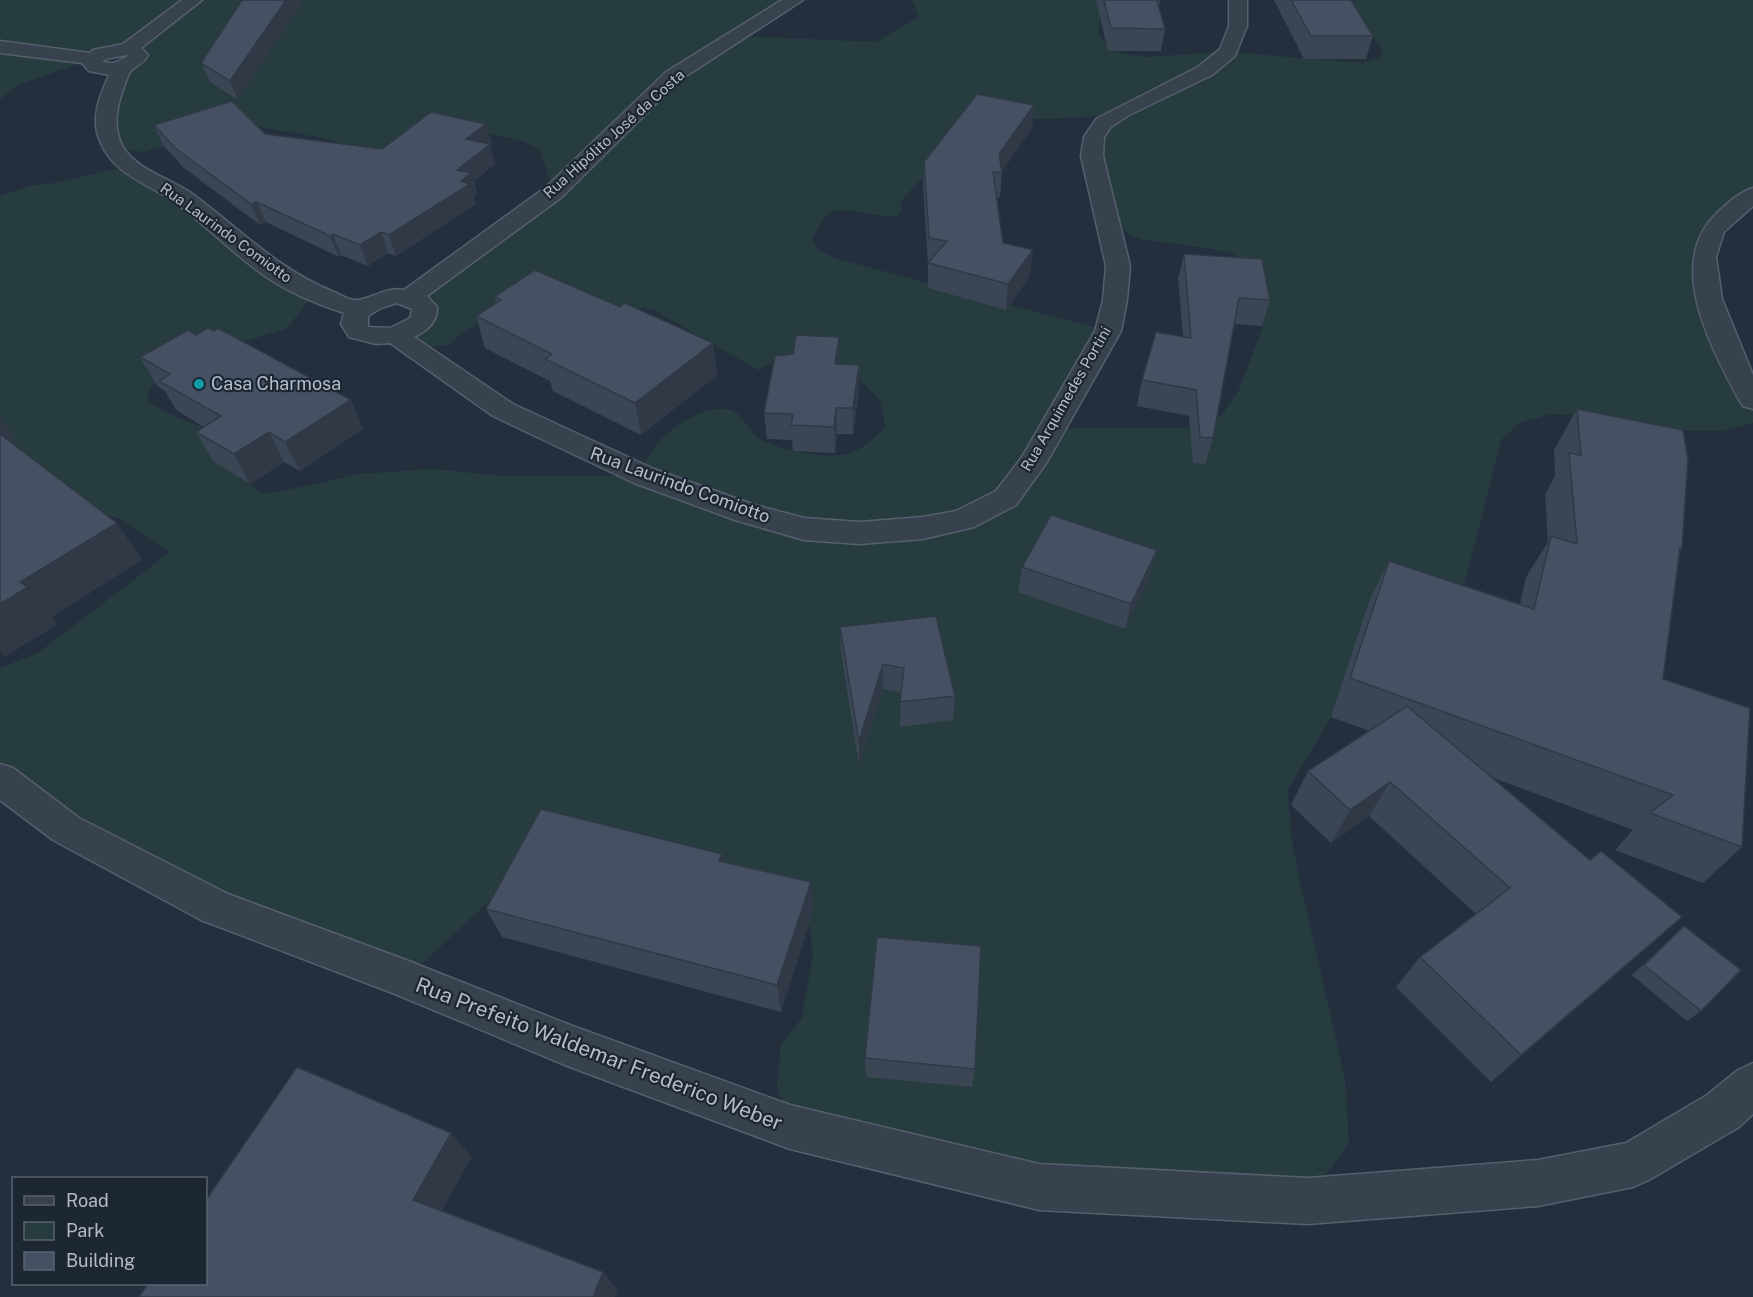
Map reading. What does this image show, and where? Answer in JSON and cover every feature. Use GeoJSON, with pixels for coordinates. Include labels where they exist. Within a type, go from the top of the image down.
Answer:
{"type":"FeatureCollection","features":[{"type":"Feature","properties":{"kind":"street"},"geometry":{"type":"LineString","coordinates":[[0,47],[93,59],[109,51],[126,58],[193,0]]}},
{"type":"Feature","properties":{"kind":"street","name":"Rua Hipólito José da Costa"},"geometry":{"type":"LineString","coordinates":[[410,297],[554,192],[673,76],[794,0]]}},
{"type":"Feature","properties":{"kind":"street","name":"Rua Arquimedes Portini"},"geometry":{"type":"LineString","coordinates":[[923,528],[963,520],[1006,498],[1033,462],[1108,331],[1115,300],[1118,266],[1092,156],[1094,137],[1103,123],[1122,111],[1205,71],[1228,52],[1238,26],[1238,0]]}},
{"type":"Feature","properties":{"kind":"street","name":"Rua Laurindo Comiotto"},"geometry":{"type":"LineString","coordinates":[[126,58],[105,111],[107,131],[113,148],[128,166],[180,196],[276,273],[314,294],[359,310]]}},
{"type":"Feature","properties":{"kind":"street"},"geometry":{"type":"LineString","coordinates":[[1753,195],[1724,218],[1708,240],[1704,271],[1713,309],[1729,357],[1753,400]]}},
{"type":"Feature","properties":{"kind":"street"},"geometry":{"type":"LineString","coordinates":[[410,297],[420,301],[425,308],[426,315],[420,323],[396,336],[381,338],[358,332],[353,326],[353,318],[359,310],[383,298],[410,297]]}},
{"type":"Feature","properties":{"kind":"street","name":"Rua Laurindo Comiotto"},"geometry":{"type":"LineString","coordinates":[[396,336],[503,410],[571,444],[654,480],[746,513],[804,529],[860,533],[923,528]]}},
{"type":"Feature","properties":{"kind":"street","name":"Rua Prefeito Waldemar Frederico Weber"},"geometry":{"type":"LineString","coordinates":[[0,779],[66,829],[215,907],[406,979],[570,1046],[790,1127],[1039,1187],[1308,1201],[1538,1183],[1633,1164],[1723,1112],[1753,1084]]}},
{"type":"Feature","properties":{"kind":"green space"},"geometry":{"type":"Polygon","coordinates":[[[0,0],[794,0],[736,36],[876,42],[919,17],[912,0],[1097,0],[1101,8],[1098,33],[1112,51],[1143,57],[1228,52],[1363,63],[1380,58],[1383,50],[1355,15],[1347,0],[1753,0],[1753,195],[1724,218],[1704,271],[1753,400],[1753,423],[1722,431],[1676,430],[1608,417],[1551,414],[1519,423],[1501,440],[1464,586],[1377,641],[1288,789],[1291,836],[1299,877],[1345,1079],[1349,1142],[1308,1201],[1039,1187],[790,1127],[777,1086],[781,1044],[802,1018],[813,953],[808,918],[539,854],[406,979],[215,907],[0,779],[0,668],[38,653],[170,552],[118,518],[69,505],[0,475],[0,196],[34,185],[56,183],[128,166],[314,294],[287,328],[210,353],[154,383],[147,393],[149,402],[166,412],[218,431],[216,461],[262,493],[278,492],[360,474],[433,469],[502,476],[643,476],[645,465],[660,441],[685,421],[712,410],[731,410],[766,442],[812,454],[835,456],[855,451],[885,427],[881,402],[863,383],[828,358],[781,357],[758,370],[654,310],[643,308],[495,314],[466,330],[448,345],[416,349],[409,331],[420,301],[554,192],[540,150],[523,141],[476,131],[405,147],[370,152],[323,138],[259,127],[237,126],[144,152],[113,148],[107,131],[136,51],[93,59],[19,84],[0,99],[0,0]],[[1120,112],[1075,118],[999,118],[919,181],[900,204],[902,210],[896,216],[841,210],[833,212],[823,220],[812,239],[818,250],[834,258],[1108,331],[1053,428],[1187,428],[1221,416],[1239,390],[1262,329],[1259,279],[1249,264],[1234,254],[1141,239],[1118,226],[1110,217],[1105,206],[1092,156],[1120,112]]]}},
{"type":"Feature","properties":{"kind":"building"},"geometry":{"type":"Polygon","coordinates":[[[242,0],[286,0],[230,81],[201,63],[242,0]]]}},
{"type":"Feature","properties":{"kind":"building"},"geometry":{"type":"Polygon","coordinates":[[[1104,0],[1157,0],[1165,29],[1111,28],[1104,0]]]}},
{"type":"Feature","properties":{"kind":"building"},"geometry":{"type":"Polygon","coordinates":[[[1291,0],[1351,0],[1373,36],[1311,36],[1291,0]]]}},
{"type":"Feature","properties":{"kind":"building"},"geometry":{"type":"Polygon","coordinates":[[[977,94],[1034,105],[999,154],[1002,172],[993,172],[1003,243],[1033,250],[1008,284],[928,263],[947,241],[929,238],[924,162],[977,94]]]}},
{"type":"Feature","properties":{"kind":"building"},"geometry":{"type":"Polygon","coordinates":[[[232,101],[265,134],[382,149],[431,112],[486,124],[466,139],[490,144],[457,170],[471,173],[461,181],[470,184],[389,235],[381,232],[360,245],[333,234],[330,236],[257,202],[251,204],[175,148],[154,125],[232,101]]]}},
{"type":"Feature","properties":{"kind":"building"},"geometry":{"type":"Polygon","coordinates":[[[1184,254],[1262,259],[1270,300],[1239,298],[1213,438],[1200,437],[1196,390],[1142,380],[1156,332],[1191,338],[1184,254]]]}},
{"type":"Feature","properties":{"kind":"building"},"geometry":{"type":"Polygon","coordinates":[[[535,270],[620,307],[625,303],[713,343],[635,403],[545,359],[552,354],[476,316],[501,300],[494,297],[535,270]]]}},
{"type":"Feature","properties":{"kind":"building"},"geometry":{"type":"Polygon","coordinates":[[[208,328],[214,331],[218,328],[351,400],[285,442],[269,432],[234,454],[196,432],[221,416],[159,381],[170,374],[140,357],[188,330],[196,335],[208,328]]]}},
{"type":"Feature","properties":{"kind":"building"},"geometry":{"type":"Polygon","coordinates":[[[796,335],[839,337],[835,364],[859,365],[853,408],[836,408],[834,427],[791,425],[793,414],[764,413],[775,356],[793,354],[796,335]]]}},
{"type":"Feature","properties":{"kind":"building"},"geometry":{"type":"Polygon","coordinates":[[[1577,409],[1683,430],[1688,459],[1682,549],[1680,548],[1663,679],[1750,708],[1742,847],[1650,813],[1673,795],[1350,678],[1389,561],[1534,609],[1551,536],[1577,544],[1569,453],[1581,455],[1577,409]]]}},
{"type":"Feature","properties":{"kind":"building"},"geometry":{"type":"Polygon","coordinates":[[[0,434],[117,523],[20,582],[28,587],[0,604],[0,434]]]}},
{"type":"Feature","properties":{"kind":"building"},"geometry":{"type":"Polygon","coordinates":[[[1051,515],[1157,550],[1131,604],[1022,567],[1051,515]]]}},
{"type":"Feature","properties":{"kind":"building"},"geometry":{"type":"Polygon","coordinates":[[[936,616],[955,696],[900,702],[904,668],[883,664],[859,741],[840,627],[936,616]]]}},
{"type":"Feature","properties":{"kind":"building"},"geometry":{"type":"Polygon","coordinates":[[[1407,706],[1590,860],[1601,851],[1682,917],[1521,1055],[1420,957],[1510,888],[1390,782],[1350,810],[1308,771],[1407,706]]]}},
{"type":"Feature","properties":{"kind":"building"},"geometry":{"type":"Polygon","coordinates":[[[541,809],[722,854],[719,861],[811,882],[777,985],[486,909],[541,809]]]}},
{"type":"Feature","properties":{"kind":"building"},"geometry":{"type":"Polygon","coordinates":[[[1684,926],[1741,970],[1701,1011],[1644,965],[1684,926]]]}},
{"type":"Feature","properties":{"kind":"building"},"geometry":{"type":"Polygon","coordinates":[[[877,937],[981,946],[975,1069],[865,1058],[877,937]]]}},
{"type":"Feature","properties":{"kind":"building"},"geometry":{"type":"Polygon","coordinates":[[[297,1067],[451,1133],[413,1200],[603,1272],[593,1297],[139,1297],[147,1285],[207,1285],[207,1199],[297,1067]]]}},
{"type":"Feature","properties":{"kind":"place","name":"Casa Charmosa"},"geometry":{"type":"Point","coordinates":[199,384]}}]}
